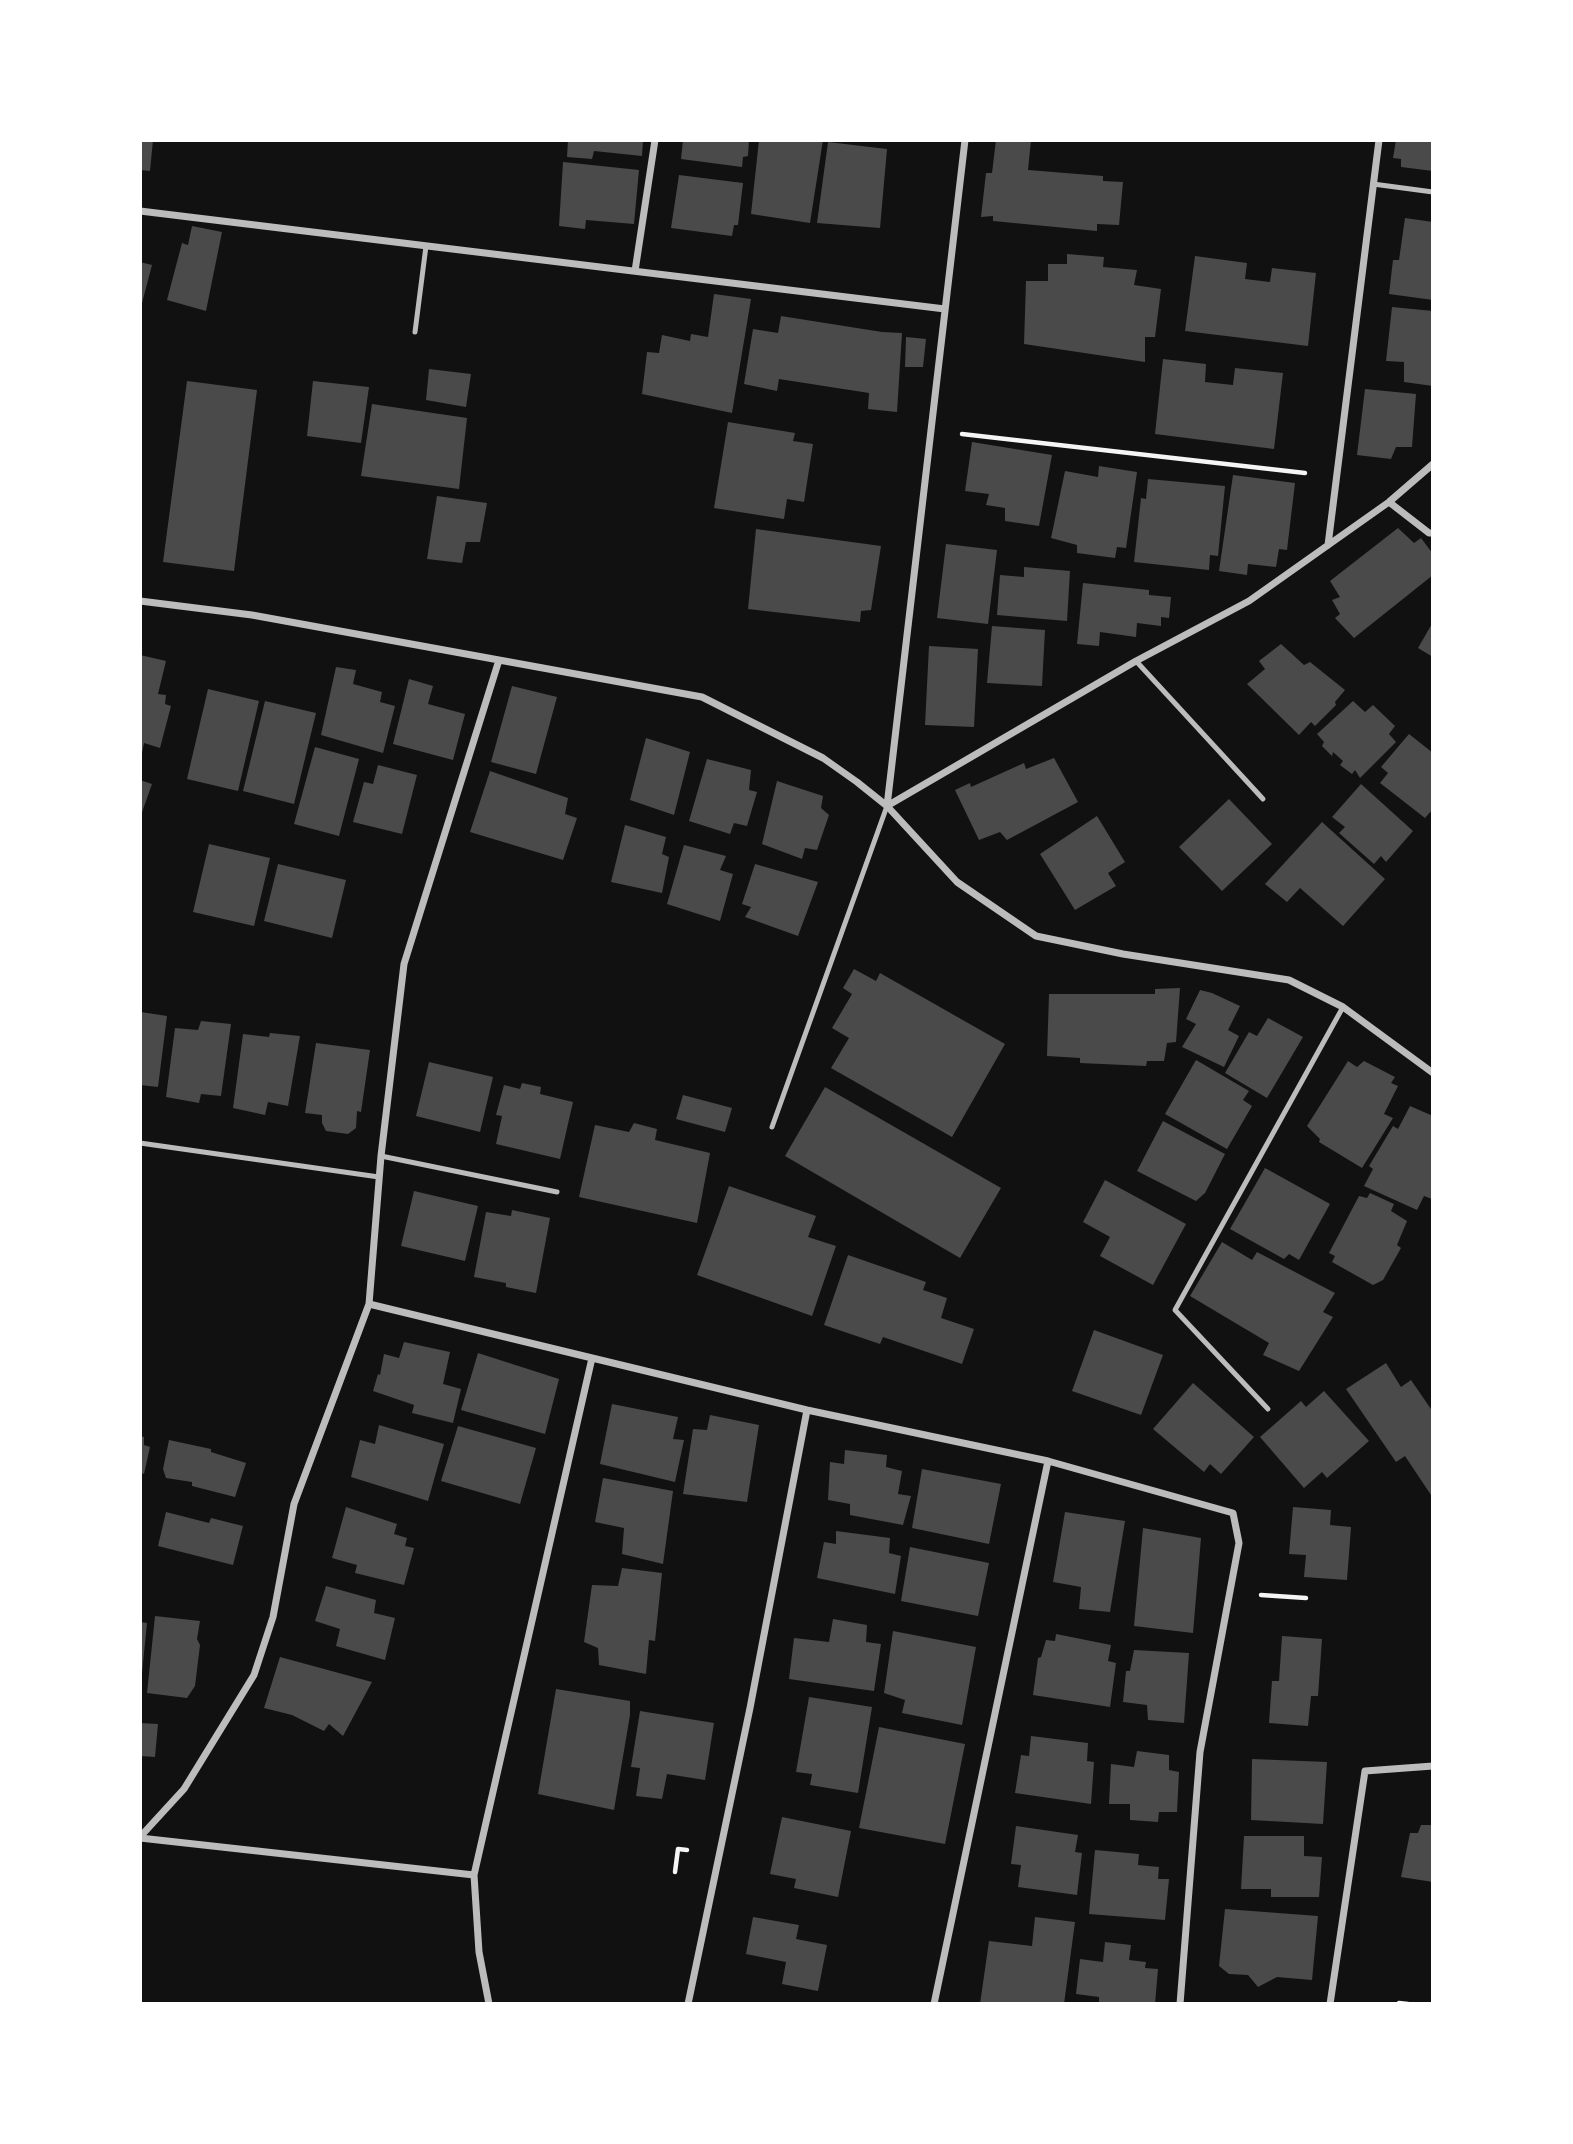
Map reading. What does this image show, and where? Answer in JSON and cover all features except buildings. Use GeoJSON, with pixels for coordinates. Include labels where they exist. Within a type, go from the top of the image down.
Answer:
{"type":"FeatureCollection","features":[{"type":"Feature","properties":{"kind":"street"},"geometry":{"type":"LineString","coordinates":[[635,271],[655,140]]}},
{"type":"Feature","properties":{"kind":"street"},"geometry":{"type":"LineString","coordinates":[[887,806],[965,140]]}},
{"type":"Feature","properties":{"kind":"street"},"geometry":{"type":"LineString","coordinates":[[1328,545],[1379,140]]}},
{"type":"Feature","properties":{"kind":"street"},"geometry":{"type":"LineString","coordinates":[[140,211],[945,309]]}},
{"type":"Feature","properties":{"kind":"street"},"geometry":{"type":"LineString","coordinates":[[887,806],[1136,662],[1249,601],[1389,502],[1433,464]]}},
{"type":"Feature","properties":{"kind":"street"},"geometry":{"type":"LineString","coordinates":[[1389,502],[1429,533],[1433,533]]}},
{"type":"Feature","properties":{"kind":"street"},"geometry":{"type":"LineString","coordinates":[[140,601],[252,615],[702,697],[822,758],[887,806],[957,882],[1036,936],[1123,954],[1289,980],[1343,1007],[1433,1073]]}},
{"type":"Feature","properties":{"kind":"street"},"geometry":{"type":"LineString","coordinates":[[140,1838],[184,1789],[254,1675],[273,1617],[295,1504],[369,1304],[381,1156],[404,964],[499,660]]}},
{"type":"Feature","properties":{"kind":"street"},"geometry":{"type":"LineString","coordinates":[[369,1304],[807,1410],[1048,1461],[1233,1513],[1238,1543],[1200,1752],[1180,2004]]}},
{"type":"Feature","properties":{"kind":"street"},"geometry":{"type":"LineString","coordinates":[[489,2004],[479,1952],[474,1875],[592,1358]]}},
{"type":"Feature","properties":{"kind":"street"},"geometry":{"type":"LineString","coordinates":[[688,2004],[750,1708],[807,1410]]}},
{"type":"Feature","properties":{"kind":"street"},"geometry":{"type":"LineString","coordinates":[[933,2004],[1048,1461]]}},
{"type":"Feature","properties":{"kind":"street"},"geometry":{"type":"LineString","coordinates":[[1329,2004],[1364,1771],[1433,1766]]}},
{"type":"Feature","properties":{"kind":"street"},"geometry":{"type":"LineString","coordinates":[[140,1838],[474,1875]]}},
{"type":"Feature","properties":{"kind":"lane"},"geometry":{"type":"LineString","coordinates":[[1373,184],[1433,192]]}},
{"type":"Feature","properties":{"kind":"lane"},"geometry":{"type":"LineString","coordinates":[[415,332],[426,246]]}},
{"type":"Feature","properties":{"kind":"lane"},"geometry":{"type":"LineString","coordinates":[[1136,662],[1263,799]]}},
{"type":"Feature","properties":{"kind":"lane"},"geometry":{"type":"LineString","coordinates":[[772,1127],[887,806]]}},
{"type":"Feature","properties":{"kind":"lane"},"geometry":{"type":"LineString","coordinates":[[1268,1409],[1175,1310],[1343,1007]]}},
{"type":"Feature","properties":{"kind":"lane"},"geometry":{"type":"LineString","coordinates":[[140,1143],[379,1177]]}},
{"type":"Feature","properties":{"kind":"lane"},"geometry":{"type":"LineString","coordinates":[[381,1156],[557,1192]]}},
{"type":"Feature","properties":{"kind":"path"},"geometry":{"type":"LineString","coordinates":[[931,431],[1337,476]]}},
{"type":"Feature","properties":{"kind":"path"},"geometry":{"type":"LineString","coordinates":[[1229,1594],[1306,1598]]}},
{"type":"Feature","properties":{"kind":"path"},"geometry":{"type":"LineString","coordinates":[[675,1872],[678,1849]]}},
{"type":"Feature","properties":{"kind":"path"},"geometry":{"type":"LineString","coordinates":[[1399,2003],[1408,2004]]}}]}
